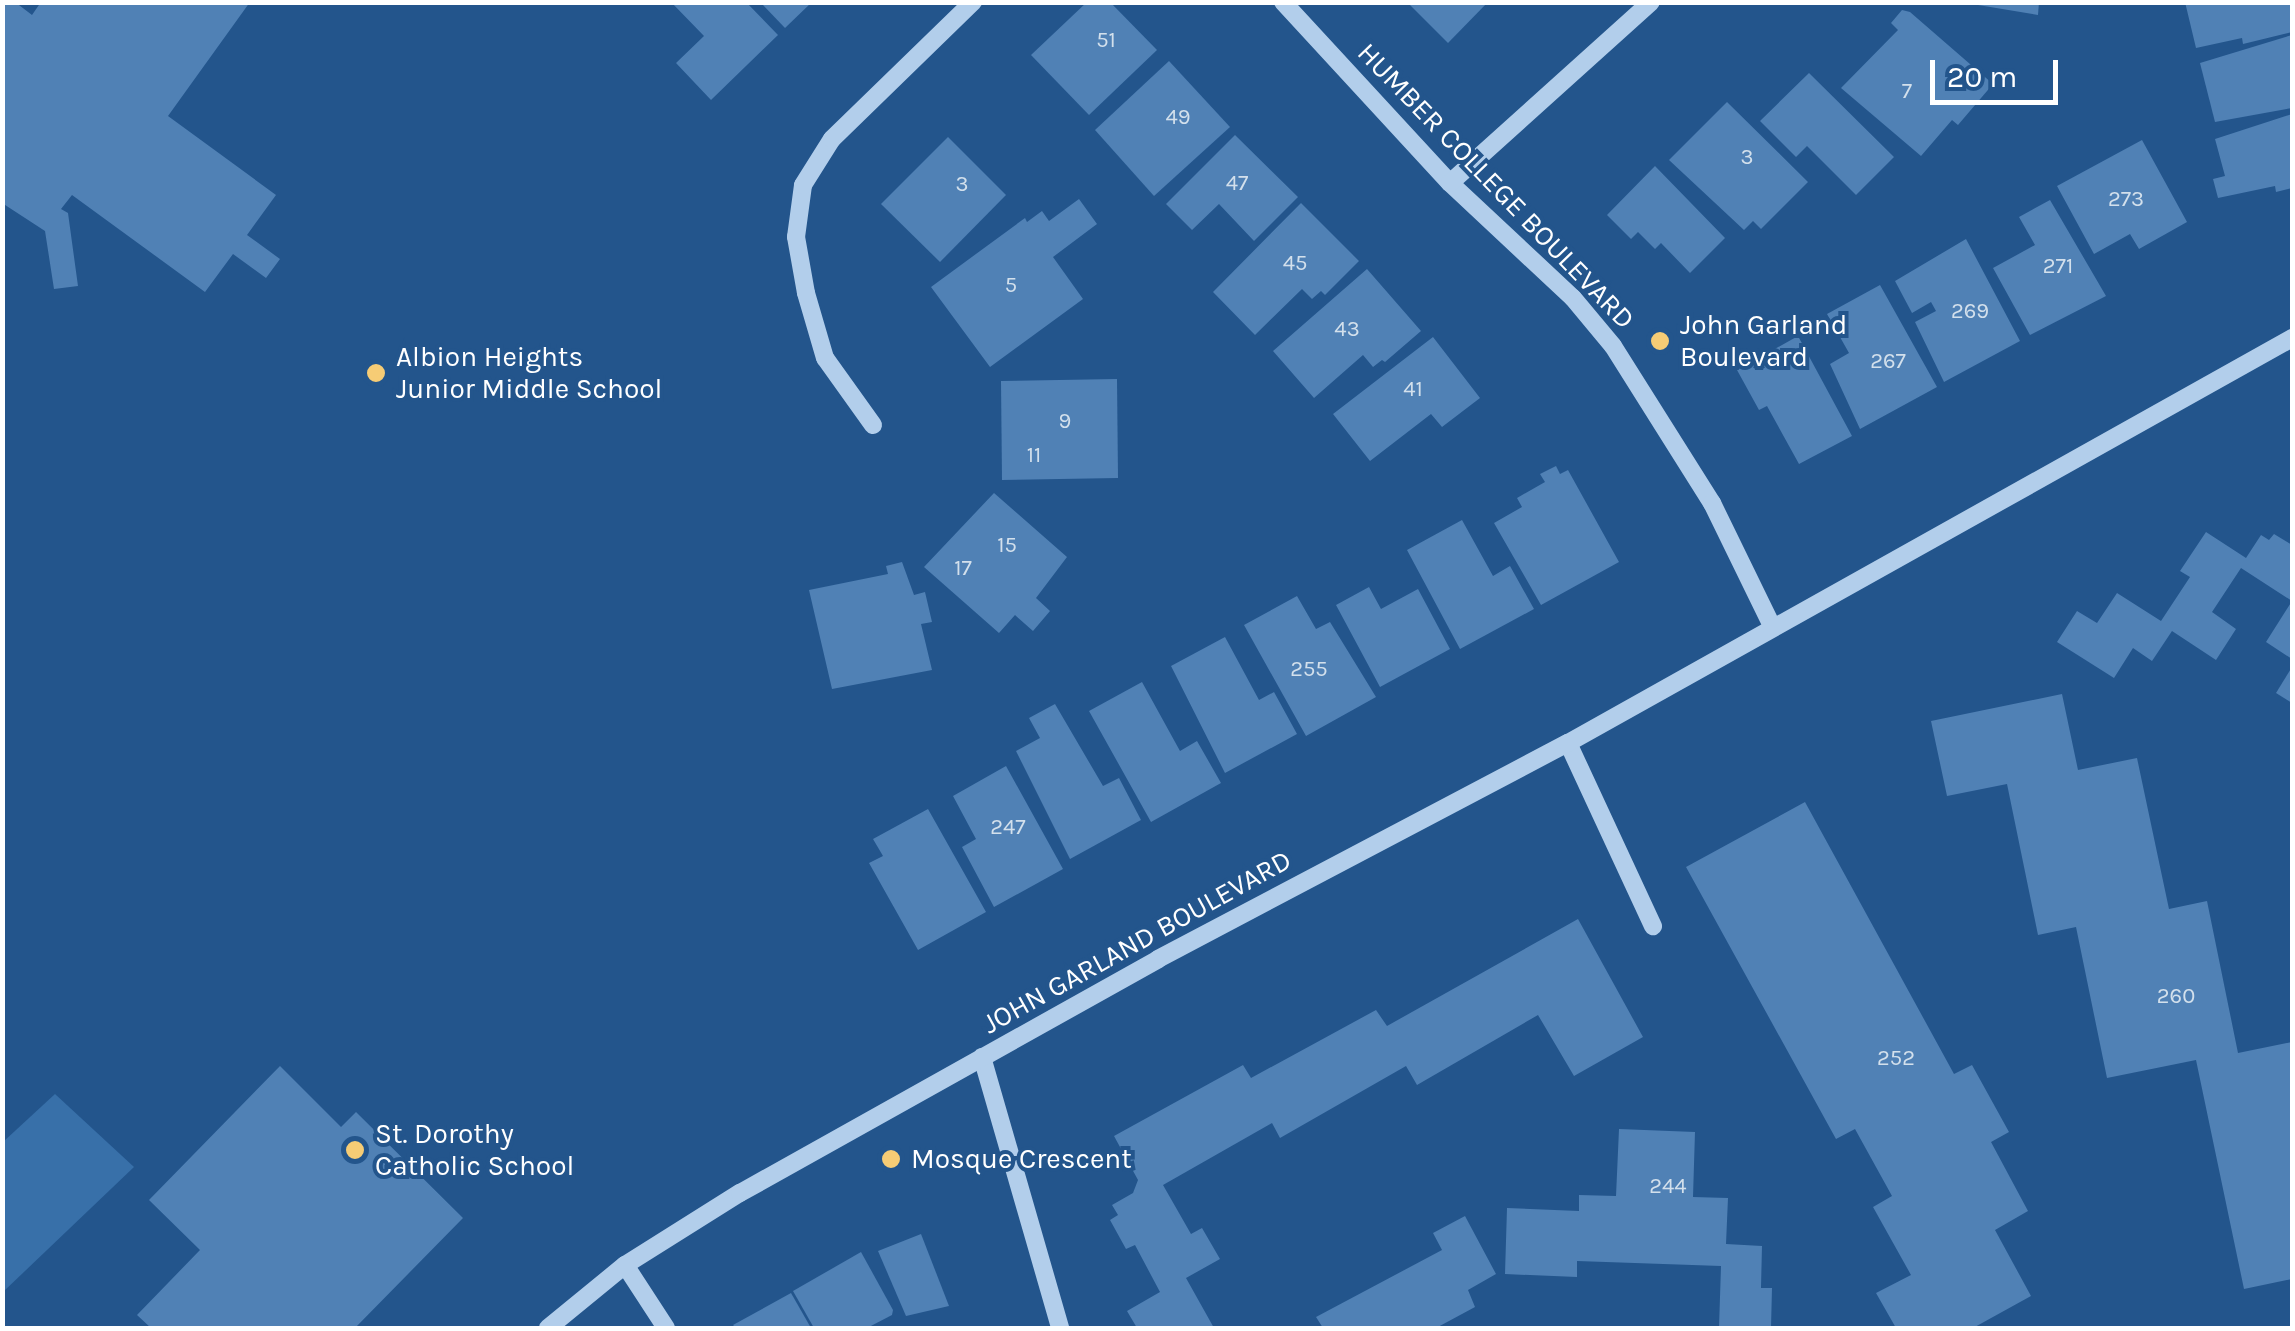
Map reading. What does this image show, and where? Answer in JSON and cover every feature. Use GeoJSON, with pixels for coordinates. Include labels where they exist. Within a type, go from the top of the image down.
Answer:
{"type":"FeatureCollection","features":[{"type":"Feature","properties":{"kind":"street"},"geometry":{"type":"LineString","coordinates":[[873,426],[825,358],[806,293],[796,237],[803,186],[832,139],[973,2]]}},
{"type":"Feature","properties":{"kind":"street","name":"HUMBER COLLEGE BOULEVARD"},"geometry":{"type":"LineString","coordinates":[[1283,2],[1450,182],[1534,258],[1614,346],[1712,502],[1772,626]]}},
{"type":"Feature","properties":{"kind":"street"},"geometry":{"type":"LineString","coordinates":[[1450,182],[1651,2]]}},
{"type":"Feature","properties":{"kind":"street","name":"JOHN GARLAND BOULEVARD"},"geometry":{"type":"LineString","coordinates":[[548,1328],[670,1234],[1158,959],[1568,744],[1772,626],[2292,338]]}},
{"type":"Feature","properties":{"kind":"street"},"geometry":{"type":"LineString","coordinates":[[1568,744],[1654,926]]}},
{"type":"Feature","properties":{"kind":"street"},"geometry":{"type":"LineString","coordinates":[[982,1057],[1060,1328]]}},
{"type":"Feature","properties":{"kind":"street"},"geometry":{"type":"LineString","coordinates":[[625,1265],[666,1328]]}},
{"type":"Feature","properties":{"kind":"shaded area"},"geometry":{"type":"Polygon","coordinates":[[[55,1094],[134,1167],[3,1292],[3,1142],[55,1094]]]}},
{"type":"Feature","properties":{"kind":"building"},"geometry":{"type":"Polygon","coordinates":[[[2,2],[15,2],[32,15],[41,2],[250,2],[168,116],[276,195],[247,235],[280,259],[266,278],[233,254],[205,292],[72,195],[61,209],[68,213],[78,286],[54,289],[45,231],[2,203],[2,2]]]}},
{"type":"Feature","properties":{"kind":"building"},"geometry":{"type":"Polygon","coordinates":[[[671,2],[746,2],[778,35],[711,100],[676,63],[704,36],[671,2]]]}},
{"type":"Feature","properties":{"kind":"building"},"geometry":{"type":"Polygon","coordinates":[[[760,2],[812,2],[785,28],[760,2]]]}},
{"type":"Feature","properties":{"kind":"building"},"geometry":{"type":"Polygon","coordinates":[[[1087,2],[1110,2],[1157,50],[1089,115],[1031,55],[1087,2]]]}},
{"type":"Feature","properties":{"kind":"building"},"geometry":{"type":"Polygon","coordinates":[[[1407,2],[1488,2],[1448,43],[1407,2]]]}},
{"type":"Feature","properties":{"kind":"building"},"geometry":{"type":"Polygon","coordinates":[[[1960,2],[2039,2],[2038,15],[1960,2]]]}},
{"type":"Feature","properties":{"kind":"building"},"geometry":{"type":"Polygon","coordinates":[[[2185,2],[2292,2],[2292,32],[2243,44],[2242,38],[2196,48],[2185,2]]]}},
{"type":"Feature","properties":{"kind":"building"},"geometry":{"type":"Polygon","coordinates":[[[1902,10],[1910,12],[1993,84],[1958,125],[1952,120],[1921,156],[1841,88],[1898,30],[1891,23],[1902,10]]]}},
{"type":"Feature","properties":{"kind":"building"},"geometry":{"type":"Polygon","coordinates":[[[2292,35],[2292,108],[2215,122],[2200,63],[2292,35]]]}},
{"type":"Feature","properties":{"kind":"building"},"geometry":{"type":"Polygon","coordinates":[[[1169,61],[1230,127],[1154,196],[1095,130],[1169,61]]]}},
{"type":"Feature","properties":{"kind":"building"},"geometry":{"type":"Polygon","coordinates":[[[1809,73],[1894,157],[1856,195],[1807,146],[1796,157],[1760,121],[1809,73]]]}},
{"type":"Feature","properties":{"kind":"building"},"geometry":{"type":"Polygon","coordinates":[[[1727,102],[1808,182],[1761,229],[1753,221],[1744,230],[1669,160],[1727,102]]]}},
{"type":"Feature","properties":{"kind":"building"},"geometry":{"type":"Polygon","coordinates":[[[2292,114],[2292,188],[2276,192],[2275,186],[2218,198],[2213,179],[2225,176],[2215,139],[2292,114]]]}},
{"type":"Feature","properties":{"kind":"building"},"geometry":{"type":"Polygon","coordinates":[[[1235,135],[1298,197],[1254,241],[1219,204],[1192,230],[1166,204],[1235,135]]]}},
{"type":"Feature","properties":{"kind":"building"},"geometry":{"type":"Polygon","coordinates":[[[948,137],[1006,195],[940,262],[881,204],[948,137]]]}},
{"type":"Feature","properties":{"kind":"building"},"geometry":{"type":"Polygon","coordinates":[[[2142,140],[2187,222],[2139,249],[2130,234],[2094,254],[2057,186],[2142,140]]]}},
{"type":"Feature","properties":{"kind":"building"},"geometry":{"type":"Polygon","coordinates":[[[1655,166],[1725,238],[1690,273],[1661,243],[1655,249],[1638,232],[1631,239],[1607,215],[1655,166]]]}},
{"type":"Feature","properties":{"kind":"building"},"geometry":{"type":"Polygon","coordinates":[[[1079,199],[1097,224],[1053,257],[1083,299],[990,367],[931,287],[1025,218],[1027,222],[1042,211],[1049,221],[1079,199]]]}},
{"type":"Feature","properties":{"kind":"building"},"geometry":{"type":"Polygon","coordinates":[[[2050,200],[2106,296],[2030,335],[1993,268],[2035,245],[2019,217],[2050,200]]]}},
{"type":"Feature","properties":{"kind":"building"},"geometry":{"type":"Polygon","coordinates":[[[1301,203],[1359,261],[1325,295],[1321,291],[1312,299],[1302,289],[1255,335],[1213,292],[1301,203]]]}},
{"type":"Feature","properties":{"kind":"building"},"geometry":{"type":"Polygon","coordinates":[[[1966,239],[2020,341],[1944,382],[1915,322],[1936,311],[1931,302],[1912,313],[1895,281],[1966,239]]]}},
{"type":"Feature","properties":{"kind":"building"},"geometry":{"type":"Polygon","coordinates":[[[1367,269],[1421,331],[1385,362],[1373,367],[1363,355],[1314,398],[1273,351],[1367,269]]]}},
{"type":"Feature","properties":{"kind":"building"},"geometry":{"type":"Polygon","coordinates":[[[1880,285],[1937,387],[1860,429],[1830,364],[1849,353],[1827,314],[1880,285]]]}},
{"type":"Feature","properties":{"kind":"building"},"geometry":{"type":"Polygon","coordinates":[[[1798,336],[1852,436],[1799,464],[1767,406],[1759,410],[1737,370],[1798,336]]]}},
{"type":"Feature","properties":{"kind":"building"},"geometry":{"type":"Polygon","coordinates":[[[1433,337],[1480,398],[1442,427],[1431,414],[1370,461],[1333,414],[1433,337]]]}},
{"type":"Feature","properties":{"kind":"building"},"geometry":{"type":"Polygon","coordinates":[[[1117,379],[1118,478],[1002,480],[1001,381],[1117,379]]]}},
{"type":"Feature","properties":{"kind":"building"},"geometry":{"type":"Polygon","coordinates":[[[1556,466],[1560,474],[1568,470],[1619,562],[1541,605],[1494,523],[1522,507],[1517,498],[1545,482],[1540,474],[1556,466]]]}},
{"type":"Feature","properties":{"kind":"building"},"geometry":{"type":"Polygon","coordinates":[[[994,493],[1067,557],[1036,598],[1050,611],[1033,631],[1015,615],[999,633],[924,567],[994,493]]]}},
{"type":"Feature","properties":{"kind":"building"},"geometry":{"type":"Polygon","coordinates":[[[1462,520],[1493,576],[1510,566],[1534,609],[1460,649],[1407,550],[1462,520]]]}},
{"type":"Feature","properties":{"kind":"building"},"geometry":{"type":"Polygon","coordinates":[[[2206,532],[2246,558],[2261,535],[2269,540],[2274,534],[2292,545],[2292,601],[2241,568],[2212,612],[2236,629],[2216,660],[2172,631],[2152,661],[2133,648],[2114,678],[2057,642],[2077,611],[2097,623],[2117,593],[2161,621],[2190,577],[2180,571],[2206,532]]]}},
{"type":"Feature","properties":{"kind":"building"},"geometry":{"type":"Polygon","coordinates":[[[902,562],[914,595],[925,592],[932,622],[921,624],[932,670],[832,689],[809,590],[888,574],[886,566],[902,562]]]}},
{"type":"Feature","properties":{"kind":"building"},"geometry":{"type":"Polygon","coordinates":[[[1369,587],[1381,609],[1418,589],[1450,649],[1380,687],[1336,605],[1369,587]]]}},
{"type":"Feature","properties":{"kind":"building"},"geometry":{"type":"Polygon","coordinates":[[[1297,596],[1316,629],[1330,622],[1376,697],[1306,736],[1244,625],[1297,596]]]}},
{"type":"Feature","properties":{"kind":"building"},"geometry":{"type":"Polygon","coordinates":[[[2292,601],[2292,659],[2266,642],[2292,601]]]}},
{"type":"Feature","properties":{"kind":"building"},"geometry":{"type":"Polygon","coordinates":[[[1225,637],[1259,700],[1274,692],[1297,734],[1225,773],[1171,666],[1225,637]]]}},
{"type":"Feature","properties":{"kind":"building"},"geometry":{"type":"Polygon","coordinates":[[[2292,667],[2292,703],[2276,693],[2292,667]]]}},
{"type":"Feature","properties":{"kind":"building"},"geometry":{"type":"Polygon","coordinates":[[[1142,682],[1180,751],[1197,741],[1221,783],[1151,822],[1089,711],[1142,682]]]}},
{"type":"Feature","properties":{"kind":"building"},"geometry":{"type":"Polygon","coordinates":[[[2062,694],[2078,770],[2137,758],[2169,909],[2207,901],[2238,1053],[2292,1042],[2292,1279],[2244,1289],[2196,1060],[2107,1078],[2076,927],[2038,935],[2007,784],[1947,796],[1931,721],[2062,694]]]}},
{"type":"Feature","properties":{"kind":"building"},"geometry":{"type":"Polygon","coordinates":[[[1055,704],[1103,786],[1119,778],[1141,820],[1070,859],[1016,751],[1040,738],[1029,718],[1055,704]]]}},
{"type":"Feature","properties":{"kind":"building"},"geometry":{"type":"Polygon","coordinates":[[[1006,766],[1063,869],[994,907],[962,847],[976,839],[953,796],[1006,766]]]}},
{"type":"Feature","properties":{"kind":"building"},"geometry":{"type":"Polygon","coordinates":[[[1805,802],[1954,1074],[1972,1065],[2009,1132],[1991,1142],[2028,1211],[1995,1230],[2031,1296],[1973,1328],[1896,1328],[1876,1293],[1911,1275],[1873,1207],[1892,1196],[1855,1129],[1836,1139],[1686,867],[1805,802]]]}},
{"type":"Feature","properties":{"kind":"building"},"geometry":{"type":"Polygon","coordinates":[[[928,809],[986,912],[918,950],[869,863],[883,856],[873,839],[928,809]]]}},
{"type":"Feature","properties":{"kind":"building"},"geometry":{"type":"Polygon","coordinates":[[[1578,919],[1643,1037],[1574,1076],[1538,1015],[1417,1085],[1406,1066],[1280,1138],[1272,1123],[1163,1185],[1191,1234],[1202,1228],[1220,1259],[1186,1278],[1214,1328],[1137,1328],[1127,1311],[1160,1292],[1135,1245],[1126,1249],[1110,1220],[1118,1215],[1112,1205],[1133,1193],[1138,1180],[1114,1136],[1243,1065],[1251,1078],[1376,1010],[1387,1026],[1578,919]]]}},
{"type":"Feature","properties":{"kind":"building"},"geometry":{"type":"Polygon","coordinates":[[[280,1066],[341,1127],[356,1112],[463,1218],[355,1328],[151,1328],[137,1315],[200,1250],[149,1200],[280,1066]]]}},
{"type":"Feature","properties":{"kind":"building"},"geometry":{"type":"Polygon","coordinates":[[[1619,1129],[1695,1132],[1693,1197],[1728,1198],[1726,1244],[1762,1246],[1761,1288],[1772,1288],[1771,1328],[1719,1328],[1721,1266],[1577,1261],[1577,1277],[1505,1274],[1507,1208],[1579,1211],[1579,1195],[1616,1196],[1619,1129]]]}},
{"type":"Feature","properties":{"kind":"building"},"geometry":{"type":"Polygon","coordinates":[[[1465,1216],[1496,1274],[1468,1290],[1475,1307],[1436,1328],[1323,1328],[1316,1317],[1442,1250],[1433,1233],[1465,1216]]]}},
{"type":"Feature","properties":{"kind":"building"},"geometry":{"type":"Polygon","coordinates":[[[921,1234],[949,1306],[906,1316],[878,1251],[921,1234]]]}},
{"type":"Feature","properties":{"kind":"building"},"geometry":{"type":"Polygon","coordinates":[[[861,1252],[893,1310],[892,1315],[867,1328],[814,1328],[793,1291],[861,1252]]]}},
{"type":"Feature","properties":{"kind":"building"},"geometry":{"type":"Polygon","coordinates":[[[791,1293],[811,1328],[733,1325],[791,1293]]]}},
{"type":"Feature","properties":{"kind":"place","name":"John Garland Boulevard"},"geometry":{"type":"Point","coordinates":[1660,341]}},
{"type":"Feature","properties":{"kind":"place","name":"Albion Heights Junior Middle School"},"geometry":{"type":"Point","coordinates":[376,373]}},
{"type":"Feature","properties":{"kind":"place","name":"St. Dorothy Catholic School"},"geometry":{"type":"Point","coordinates":[355,1150]}},
{"type":"Feature","properties":{"kind":"place","name":"Mosque Crescent"},"geometry":{"type":"Point","coordinates":[891,1159]}}]}
